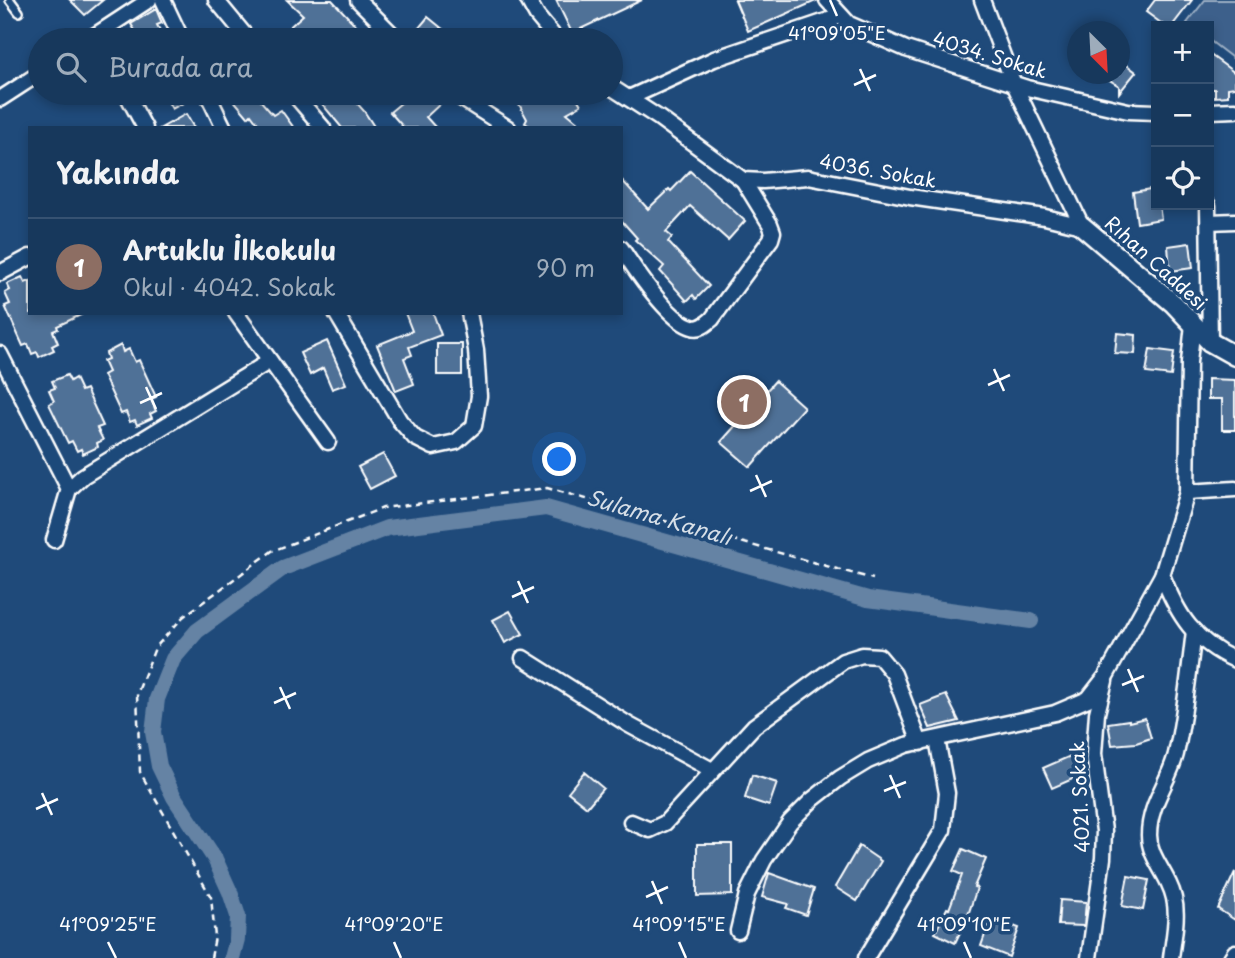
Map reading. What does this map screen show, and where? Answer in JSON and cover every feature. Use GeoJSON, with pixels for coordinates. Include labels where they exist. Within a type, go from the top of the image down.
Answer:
{"type":"FeatureCollection","features":[{"type":"Feature","properties":{"kind":"street"},"geometry":{"type":"LineString","coordinates":[[109,28],[149,0]]}},
{"type":"Feature","properties":{"kind":"street"},"geometry":{"type":"LineString","coordinates":[[163,0],[176,28]]}},
{"type":"Feature","properties":{"kind":"street"},"geometry":{"type":"LineString","coordinates":[[216,0],[239,28]]}},
{"type":"Feature","properties":{"kind":"street"},"geometry":{"type":"LineString","coordinates":[[358,0],[386,28]]}},
{"type":"Feature","properties":{"kind":"street"},"geometry":{"type":"LineString","coordinates":[[528,0],[546,28]]}},
{"type":"Feature","properties":{"kind":"street","name":"4034. Sokak"},"geometry":{"type":"LineString","coordinates":[[827,0],[849,24],[906,50],[1027,88],[1128,111],[1151,111]]}},
{"type":"Feature","properties":{"kind":"street"},"geometry":{"type":"LineString","coordinates":[[982,0],[1013,82],[1082,226]]}},
{"type":"Feature","properties":{"kind":"street"},"geometry":{"type":"LineString","coordinates":[[629,99],[714,59],[841,16]]}},
{"type":"Feature","properties":{"kind":"street"},"geometry":{"type":"LineString","coordinates":[[0,99],[28,81]]}},
{"type":"Feature","properties":{"kind":"street"},"geometry":{"type":"LineString","coordinates":[[623,95],[743,180],[771,224],[772,232],[771,239],[712,319],[702,327],[692,327],[676,318],[638,275],[623,251]]}},
{"type":"Feature","properties":{"kind":"street"},"geometry":{"type":"LineString","coordinates":[[133,105],[144,126]]}},
{"type":"Feature","properties":{"kind":"street"},"geometry":{"type":"LineString","coordinates":[[213,105],[224,126]]}},
{"type":"Feature","properties":{"kind":"street"},"geometry":{"type":"LineString","coordinates":[[303,105],[321,126]]}},
{"type":"Feature","properties":{"kind":"street"},"geometry":{"type":"LineString","coordinates":[[472,105],[505,126]]}},
{"type":"Feature","properties":{"kind":"street"},"geometry":{"type":"LineString","coordinates":[[1214,111],[1235,110]]}},
{"type":"Feature","properties":{"kind":"street","name":"4036. Sokak"},"geometry":{"type":"LineString","coordinates":[[743,180],[808,177],[910,197],[1045,217],[1082,226]]}},
{"type":"Feature","properties":{"kind":"street"},"geometry":{"type":"LineString","coordinates":[[1208,210],[1210,342]]}},
{"type":"Feature","properties":{"kind":"street"},"geometry":{"type":"LineString","coordinates":[[1209,222],[1235,221]]}},
{"type":"Feature","properties":{"kind":"street","name":"Rıhan Caddesi"},"geometry":{"type":"LineString","coordinates":[[1082,226],[1174,304],[1210,342],[1235,356]]}},
{"type":"Feature","properties":{"kind":"street"},"geometry":{"type":"LineString","coordinates":[[0,273],[28,258]]}},
{"type":"Feature","properties":{"kind":"street"},"geometry":{"type":"LineString","coordinates":[[237,315],[328,442]]}},
{"type":"Feature","properties":{"kind":"street"},"geometry":{"type":"LineString","coordinates":[[337,315],[400,421],[415,438],[433,447],[456,442],[474,426],[478,396],[476,349],[469,315]]}},
{"type":"Feature","properties":{"kind":"street"},"geometry":{"type":"LineString","coordinates":[[738,931],[747,894],[764,860],[790,822],[839,778],[868,761],[906,745],[1055,713],[1088,699],[1106,676],[1162,575],[1187,492],[1189,362],[1193,324]]}},
{"type":"Feature","properties":{"kind":"street"},"geometry":{"type":"LineString","coordinates":[[0,354],[69,489]]}},
{"type":"Feature","properties":{"kind":"street"},"geometry":{"type":"LineString","coordinates":[[54,540],[69,489],[83,476],[270,361]]}},
{"type":"Feature","properties":{"kind":"street"},"geometry":{"type":"LineString","coordinates":[[1187,492],[1235,489]]}},
{"type":"Feature","properties":{"kind":"street"},"geometry":{"type":"LineString","coordinates":[[1162,575],[1173,603],[1203,643],[1235,660]]}},
{"type":"Feature","properties":{"kind":"street"},"geometry":{"type":"LineString","coordinates":[[1171,958],[1177,910],[1170,886],[1154,858],[1149,839],[1150,821],[1154,803],[1175,757],[1194,631]]}},
{"type":"Feature","properties":{"kind":"street"},"geometry":{"type":"LineString","coordinates":[[631,822],[650,830],[665,823],[754,726],[844,661],[862,655],[879,656],[894,674],[920,743]]}},
{"type":"Feature","properties":{"kind":"street"},"geometry":{"type":"LineString","coordinates":[[523,658],[629,724],[712,770]]}},
{"type":"Feature","properties":{"kind":"street","name":"4021. Sokak"},"geometry":{"type":"LineString","coordinates":[[1089,958],[1103,858],[1104,831],[1094,754],[1097,713],[1106,676]]}},
{"type":"Feature","properties":{"kind":"street"},"geometry":{"type":"LineString","coordinates":[[866,958],[943,830],[947,793],[937,739]]}},
{"type":"Feature","properties":{"kind":"street"},"geometry":{"type":"LineString","coordinates":[[1231,958],[1235,953]]}},
{"type":"Feature","properties":{"kind":"lane"},"geometry":{"type":"LineString","coordinates":[[10,0],[19,12]]}},
{"type":"Feature","properties":{"kind":"path"},"geometry":{"type":"LineString","coordinates":[[211,958],[215,937],[211,897],[140,772],[137,694],[155,648],[183,617],[272,551],[383,508],[547,488],[873,579]]}},
{"type":"Feature","properties":{"kind":"shaded area"},"geometry":{"type":"Polygon","coordinates":[[[1205,0],[1235,0],[1235,60],[1214,44],[1214,21],[1189,21],[1205,0]]]}},
{"type":"Feature","properties":{"kind":"building"},"geometry":{"type":"Polygon","coordinates":[[[70,0],[103,0],[85,15],[70,0]]]}},
{"type":"Feature","properties":{"kind":"building"},"geometry":{"type":"Polygon","coordinates":[[[287,0],[332,0],[358,28],[288,28],[303,15],[287,0]]]}},
{"type":"Feature","properties":{"kind":"building"},"geometry":{"type":"Polygon","coordinates":[[[556,0],[642,0],[583,28],[570,28],[556,0]]]}},
{"type":"Feature","properties":{"kind":"building"},"geometry":{"type":"Polygon","coordinates":[[[735,0],[818,0],[748,31],[735,0]]]}},
{"type":"Feature","properties":{"kind":"building"},"geometry":{"type":"Polygon","coordinates":[[[1155,0],[1192,0],[1176,21],[1158,21],[1146,12],[1155,0]]]}},
{"type":"Feature","properties":{"kind":"building"},"geometry":{"type":"Polygon","coordinates":[[[156,9],[162,23],[157,25],[159,28],[134,28],[131,24],[156,9]]]}},
{"type":"Feature","properties":{"kind":"building"},"geometry":{"type":"Polygon","coordinates":[[[428,17],[442,28],[419,28],[428,17]]]}},
{"type":"Feature","properties":{"kind":"building"},"geometry":{"type":"Polygon","coordinates":[[[1214,58],[1235,73],[1235,87],[1228,88],[1228,96],[1215,97],[1214,58]]]}},
{"type":"Feature","properties":{"kind":"building"},"geometry":{"type":"Polygon","coordinates":[[[1130,67],[1136,72],[1130,79],[1130,67]]]}},
{"type":"Feature","properties":{"kind":"building"},"geometry":{"type":"Polygon","coordinates":[[[1116,84],[1126,84],[1119,93],[1119,86],[1116,84]]]}},
{"type":"Feature","properties":{"kind":"building"},"geometry":{"type":"Polygon","coordinates":[[[238,105],[264,105],[273,115],[281,110],[293,126],[258,126],[251,114],[248,117],[238,105]]]}},
{"type":"Feature","properties":{"kind":"building"},"geometry":{"type":"Polygon","coordinates":[[[323,105],[359,105],[374,126],[340,126],[323,105]]]}},
{"type":"Feature","properties":{"kind":"building"},"geometry":{"type":"Polygon","coordinates":[[[398,105],[439,105],[426,117],[434,126],[402,126],[390,112],[398,105]]]}},
{"type":"Feature","properties":{"kind":"building"},"geometry":{"type":"Polygon","coordinates":[[[519,105],[581,105],[567,113],[583,126],[530,126],[525,123],[527,119],[519,105]]]}},
{"type":"Feature","properties":{"kind":"building"},"geometry":{"type":"Polygon","coordinates":[[[186,114],[193,126],[165,126],[186,114]]]}},
{"type":"Feature","properties":{"kind":"building"},"geometry":{"type":"Polygon","coordinates":[[[690,171],[745,221],[728,240],[690,206],[666,232],[672,237],[668,242],[709,286],[696,299],[693,295],[687,301],[660,271],[664,266],[635,240],[637,238],[623,222],[623,181],[648,209],[669,189],[671,191],[690,171]]]}},
{"type":"Feature","properties":{"kind":"building"},"geometry":{"type":"Polygon","coordinates":[[[1151,189],[1151,210],[1160,210],[1161,219],[1137,223],[1133,192],[1151,189]]]}},
{"type":"Feature","properties":{"kind":"building"},"geometry":{"type":"Polygon","coordinates":[[[1190,243],[1193,268],[1170,271],[1168,246],[1190,243]]]}},
{"type":"Feature","properties":{"kind":"building"},"geometry":{"type":"Polygon","coordinates":[[[22,277],[25,283],[28,282],[28,315],[81,315],[57,326],[58,329],[53,331],[58,343],[52,346],[54,350],[39,357],[37,352],[32,354],[28,344],[23,346],[5,306],[10,304],[5,293],[10,290],[7,284],[22,277]]]}},
{"type":"Feature","properties":{"kind":"building"},"geometry":{"type":"Polygon","coordinates":[[[406,315],[434,315],[441,335],[409,347],[412,355],[404,358],[414,384],[396,391],[377,345],[412,331],[406,315]]]}},
{"type":"Feature","properties":{"kind":"building"},"geometry":{"type":"Polygon","coordinates":[[[1117,333],[1136,335],[1135,354],[1115,353],[1117,333]]]}},
{"type":"Feature","properties":{"kind":"building"},"geometry":{"type":"Polygon","coordinates":[[[327,341],[346,384],[332,389],[323,368],[310,375],[300,353],[327,341]]]}},
{"type":"Feature","properties":{"kind":"building"},"geometry":{"type":"Polygon","coordinates":[[[437,344],[462,344],[462,375],[437,375],[437,344]]]}},
{"type":"Feature","properties":{"kind":"building"},"geometry":{"type":"Polygon","coordinates":[[[121,345],[123,352],[129,349],[135,362],[139,360],[156,397],[151,399],[156,411],[150,414],[152,418],[137,425],[135,420],[130,422],[126,412],[121,414],[103,375],[108,372],[103,361],[108,359],[106,353],[121,345]]]}},
{"type":"Feature","properties":{"kind":"building"},"geometry":{"type":"Polygon","coordinates":[[[1150,349],[1174,352],[1171,376],[1146,373],[1150,349]]]}},
{"type":"Feature","properties":{"kind":"building"},"geometry":{"type":"Polygon","coordinates":[[[67,375],[70,381],[75,378],[81,391],[86,389],[103,426],[97,428],[103,440],[97,443],[98,447],[83,454],[81,449],[77,451],[72,441],[68,443],[49,404],[54,401],[49,390],[55,388],[52,381],[67,375]]]}},
{"type":"Feature","properties":{"kind":"building"},"geometry":{"type":"Polygon","coordinates":[[[1208,379],[1235,380],[1235,430],[1222,430],[1222,399],[1208,399],[1208,379]]]}},
{"type":"Feature","properties":{"kind":"building"},"geometry":{"type":"Polygon","coordinates":[[[775,381],[804,407],[750,467],[721,442],[775,381]]]}},
{"type":"Feature","properties":{"kind":"building"},"geometry":{"type":"Polygon","coordinates":[[[383,454],[395,476],[370,489],[358,467],[383,454]]]}},
{"type":"Feature","properties":{"kind":"building"},"geometry":{"type":"Polygon","coordinates":[[[510,611],[523,634],[505,643],[493,620],[510,611]]]}},
{"type":"Feature","properties":{"kind":"building"},"geometry":{"type":"Polygon","coordinates":[[[946,695],[959,721],[930,728],[920,705],[946,695]]]}},
{"type":"Feature","properties":{"kind":"building"},"geometry":{"type":"Polygon","coordinates":[[[1145,718],[1151,738],[1136,743],[1112,745],[1108,723],[1145,718]]]}},
{"type":"Feature","properties":{"kind":"building"},"geometry":{"type":"Polygon","coordinates":[[[1075,754],[1084,774],[1052,788],[1043,768],[1075,754]]]}},
{"type":"Feature","properties":{"kind":"building"},"geometry":{"type":"Polygon","coordinates":[[[584,772],[603,788],[587,807],[568,792],[584,772]]]}},
{"type":"Feature","properties":{"kind":"building"},"geometry":{"type":"Polygon","coordinates":[[[752,775],[777,783],[769,806],[745,798],[752,775]]]}},
{"type":"Feature","properties":{"kind":"building"},"geometry":{"type":"Polygon","coordinates":[[[697,844],[732,844],[732,895],[697,896],[697,844]]]}},
{"type":"Feature","properties":{"kind":"building"},"geometry":{"type":"Polygon","coordinates":[[[859,846],[881,861],[857,901],[835,887],[859,846]]]}},
{"type":"Feature","properties":{"kind":"building"},"geometry":{"type":"Polygon","coordinates":[[[963,849],[986,859],[974,887],[977,888],[967,918],[955,943],[935,933],[947,908],[949,909],[962,875],[953,871],[963,849]]]}},
{"type":"Feature","properties":{"kind":"building"},"geometry":{"type":"Polygon","coordinates":[[[1235,872],[1235,920],[1218,909],[1235,872]]]}},
{"type":"Feature","properties":{"kind":"building"},"geometry":{"type":"Polygon","coordinates":[[[769,873],[814,889],[806,915],[786,908],[788,904],[762,897],[769,873]]]}},
{"type":"Feature","properties":{"kind":"building"},"geometry":{"type":"Polygon","coordinates":[[[1128,876],[1149,880],[1143,910],[1122,906],[1128,876]]]}},
{"type":"Feature","properties":{"kind":"building"},"geometry":{"type":"Polygon","coordinates":[[[1060,900],[1086,902],[1084,926],[1058,925],[1060,900]]]}},
{"type":"Feature","properties":{"kind":"building"},"geometry":{"type":"Polygon","coordinates":[[[991,918],[1019,928],[1009,957],[981,946],[991,918]]]}},
{"type":"Feature","properties":{"kind":"waterway","name":"Sulama Kanalı"},"geometry":{"type":"LineString","coordinates":[[232,958],[237,939],[238,916],[215,859],[174,797],[159,766],[153,732],[157,699],[173,659],[197,631],[283,568],[387,528],[546,508],[868,599],[1031,621]]}},
{"type":"Feature","properties":{"kind":"place","name":"Artuklu İlkokulu"},"geometry":{"type":"Point","coordinates":[744,402]}}]}
